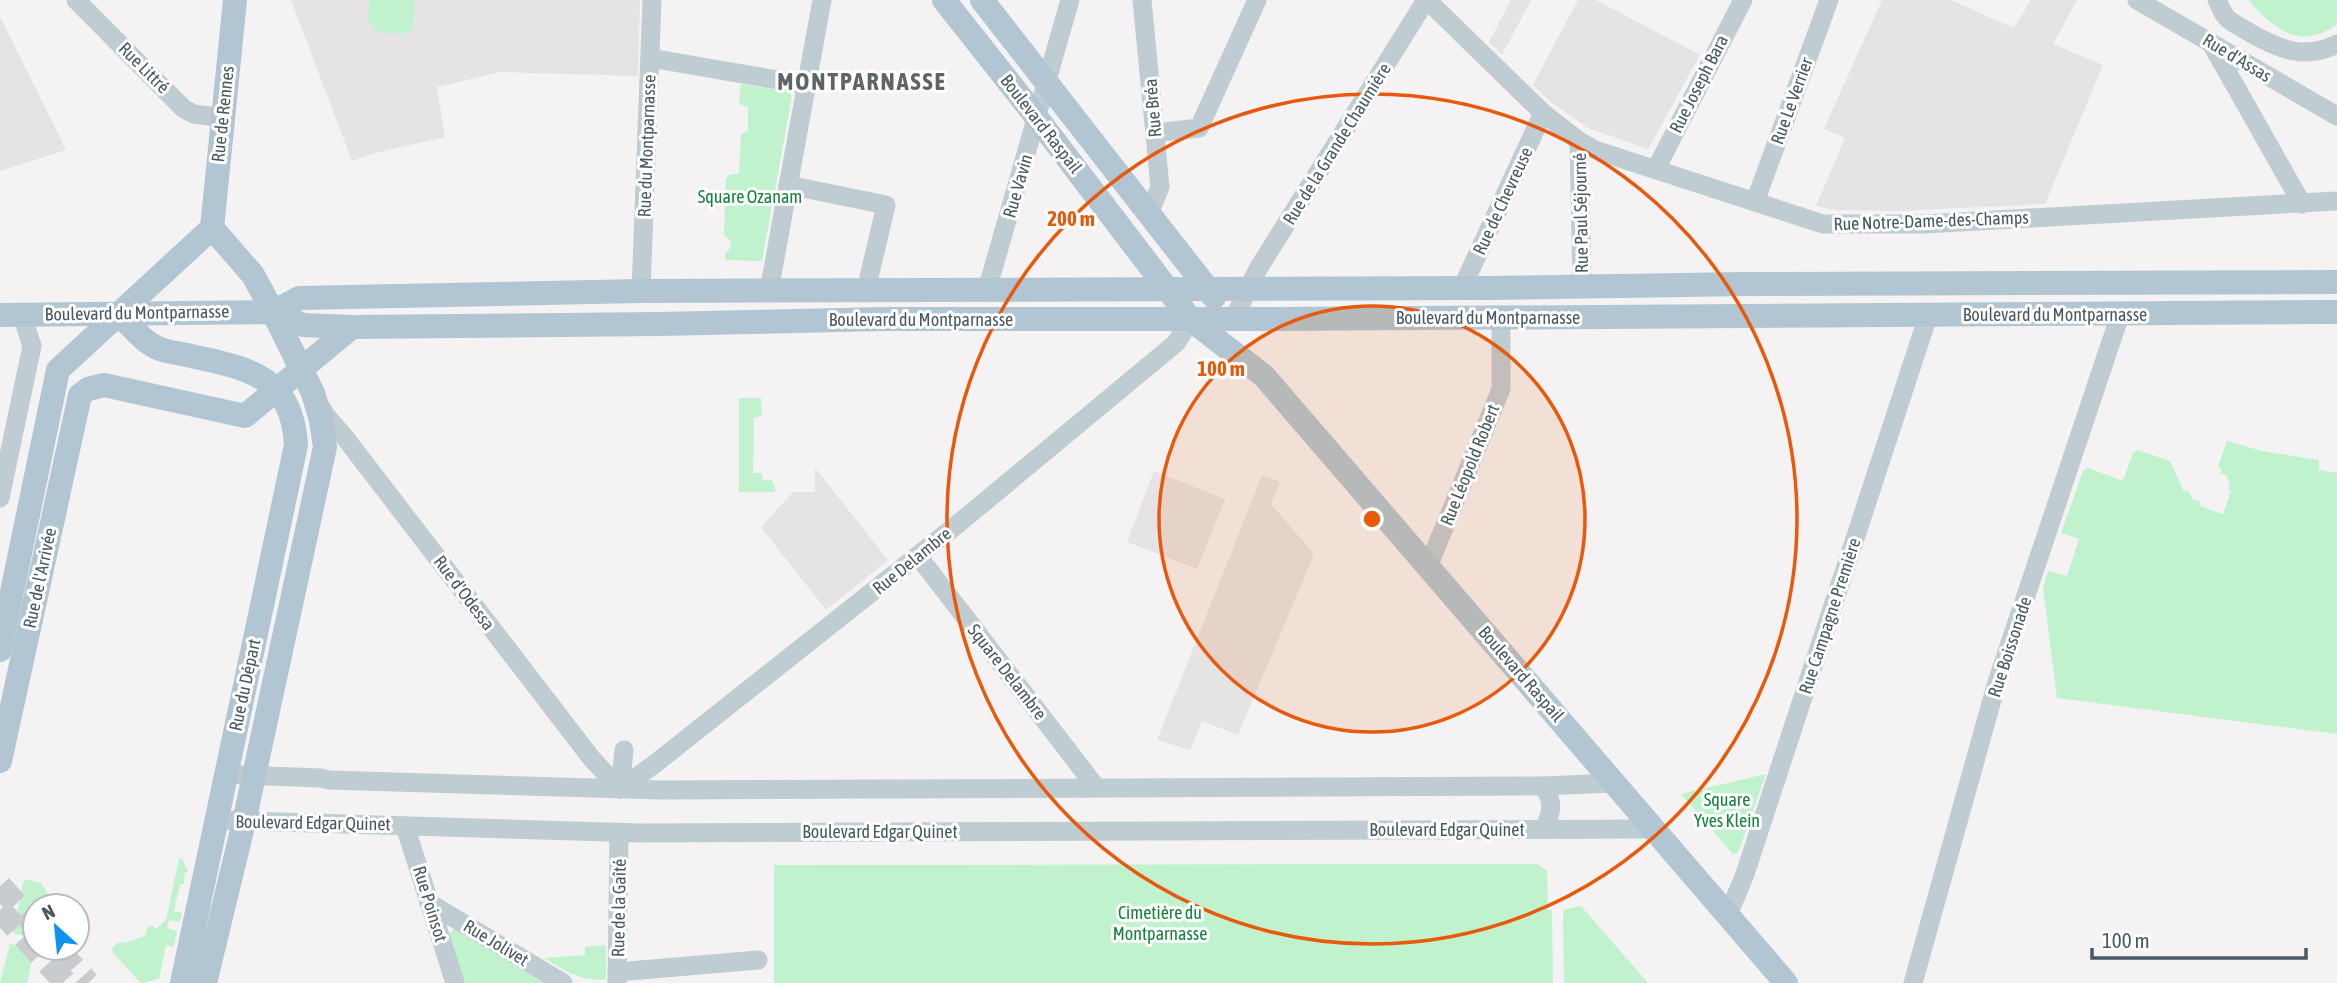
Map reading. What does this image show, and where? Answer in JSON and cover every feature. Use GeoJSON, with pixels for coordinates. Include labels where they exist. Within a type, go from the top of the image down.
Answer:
{"type":"FeatureCollection","features":[{"type":"Feature","properties":{"kind":"main road","name":"Rue de Rennes"},"geometry":{"type":"LineString","coordinates":[[212,228],[235,0]]}},
{"type":"Feature","properties":{"kind":"main road","name":"Boulevard Raspail"},"geometry":{"type":"LineString","coordinates":[[944,0],[1038,118],[1191,320],[1264,376],[1786,983]]}},
{"type":"Feature","properties":{"kind":"main road","name":"Boulevard Raspail"},"geometry":{"type":"LineString","coordinates":[[982,0],[1233,320],[1253,367]]}},
{"type":"Feature","properties":{"kind":"main road","name":"Rue du Départ"},"geometry":{"type":"LineString","coordinates":[[205,983],[244,822],[325,447],[313,393],[273,312],[253,275],[212,228]]}},
{"type":"Feature","properties":{"kind":"main road","name":"Rue de l'Arrivée"},"geometry":{"type":"LineString","coordinates":[[0,650],[58,370],[212,228]]}},
{"type":"Feature","properties":{"kind":"main road","name":"Boulevard du Montparnasse"},"geometry":{"type":"LineString","coordinates":[[273,312],[299,298],[641,291],[2337,282]]}},
{"type":"Feature","properties":{"kind":"main road"},"geometry":{"type":"LineString","coordinates":[[639,324],[641,291]]}},
{"type":"Feature","properties":{"kind":"main road","name":"Boulevard du Montparnasse"},"geometry":{"type":"LineString","coordinates":[[11,315],[273,312],[303,326],[352,327],[874,319],[1233,320],[2337,312]]}},
{"type":"Feature","properties":{"kind":"main road"},"geometry":{"type":"LineString","coordinates":[[119,314],[146,341],[160,349],[246,369],[263,378],[276,390],[352,327]]}},
{"type":"Feature","properties":{"kind":"main road","name":"Rue de l'Arrivée"},"geometry":{"type":"LineString","coordinates":[[0,761],[80,395],[88,389],[104,385],[245,416],[276,390]]}},
{"type":"Feature","properties":{"kind":"main road","name":"Rue du Départ"},"geometry":{"type":"LineString","coordinates":[[182,983],[296,445],[293,420],[287,405],[276,390]]}},
{"type":"Feature","properties":{"kind":"street","name":"Rue Littré"},"geometry":{"type":"LineString","coordinates":[[76,0],[184,108],[194,114],[223,118]]}},
{"type":"Feature","properties":{"kind":"street","name":"Rue du Montparnasse"},"geometry":{"type":"LineString","coordinates":[[641,291],[652,0]]}},
{"type":"Feature","properties":{"kind":"street"},"geometry":{"type":"LineString","coordinates":[[769,291],[822,0]]}},
{"type":"Feature","properties":{"kind":"street","name":"Rue Vavin"},"geometry":{"type":"LineString","coordinates":[[987,290],[1070,0]]}},
{"type":"Feature","properties":{"kind":"street","name":"Rue Bréa"},"geometry":{"type":"LineString","coordinates":[[1143,0],[1160,187],[1149,214]]}},
{"type":"Feature","properties":{"kind":"street"},"geometry":{"type":"LineString","coordinates":[[1155,132],[1199,128],[1257,0]]}},
{"type":"Feature","properties":{"kind":"street","name":"Rue Notre-Dame-des-Champs"},"geometry":{"type":"LineString","coordinates":[[1426,0],[1543,113],[1579,141],[1595,149],[1823,224],[1924,224],[2337,201]]}},
{"type":"Feature","properties":{"kind":"street","name":"Rue de la Grande Chaumière"},"geometry":{"type":"LineString","coordinates":[[1248,288],[1426,0]]}},
{"type":"Feature","properties":{"kind":"street","name":"Rue Joseph Bara"},"geometry":{"type":"LineString","coordinates":[[1656,169],[1742,0]]}},
{"type":"Feature","properties":{"kind":"street","name":"Rue Le Verrier"},"geometry":{"type":"LineString","coordinates":[[1755,202],[1829,0]]}},
{"type":"Feature","properties":{"kind":"street","name":"Rue d'Assas"},"geometry":{"type":"LineString","coordinates":[[2137,0],[2337,116]]}},
{"type":"Feature","properties":{"kind":"street"},"geometry":{"type":"LineString","coordinates":[[2217,0],[2226,18],[2276,48],[2318,51],[2337,44]]}},
{"type":"Feature","properties":{"kind":"street"},"geometry":{"type":"LineString","coordinates":[[2226,18],[2211,42],[2302,204]]}},
{"type":"Feature","properties":{"kind":"street"},"geometry":{"type":"LineString","coordinates":[[650,58],[806,85]]}},
{"type":"Feature","properties":{"kind":"street","name":"Rue de Chevreuse"},"geometry":{"type":"LineString","coordinates":[[1462,288],[1543,113]]}},
{"type":"Feature","properties":{"kind":"street","name":"Rue Paul Séjourné"},"geometry":{"type":"LineString","coordinates":[[1579,141],[1582,286]]}},
{"type":"Feature","properties":{"kind":"street"},"geometry":{"type":"LineString","coordinates":[[788,185],[886,205],[866,290]]}},
{"type":"Feature","properties":{"kind":"street"},"geometry":{"type":"LineString","coordinates":[[1233,320],[1248,288]]}},
{"type":"Feature","properties":{"kind":"street"},"geometry":{"type":"LineString","coordinates":[[0,498],[32,346],[11,315]]}},
{"type":"Feature","properties":{"kind":"street","name":"Rue Boissonade"},"geometry":{"type":"LineString","coordinates":[[1913,983],[1997,682],[2120,315]]}},
{"type":"Feature","properties":{"kind":"street","name":"Rue Campagne Première"},"geometry":{"type":"LineString","coordinates":[[1728,915],[1745,874],[1928,316]]}},
{"type":"Feature","properties":{"kind":"street","name":"Rue Léopold Robert"},"geometry":{"type":"LineString","coordinates":[[1428,567],[1501,389],[1501,318]]}},
{"type":"Feature","properties":{"kind":"street","name":"Rue Delambre"},"geometry":{"type":"LineString","coordinates":[[620,789],[918,556],[1175,343],[1191,320]]}},
{"type":"Feature","properties":{"kind":"street","name":"Rue d'Odessa"},"geometry":{"type":"LineString","coordinates":[[313,393],[327,417],[592,760],[620,789]]}},
{"type":"Feature","properties":{"kind":"street","name":"Square Delambre"},"geometry":{"type":"LineString","coordinates":[[918,556],[1096,787]]}},
{"type":"Feature","properties":{"kind":"street"},"geometry":{"type":"LineString","coordinates":[[620,789],[624,750]]}},
{"type":"Feature","properties":{"kind":"street"},"geometry":{"type":"LineString","coordinates":[[226,774],[620,789],[1544,786],[1613,783]]}},
{"type":"Feature","properties":{"kind":"street"},"geometry":{"type":"LineString","coordinates":[[1552,830],[1568,785]]}},
{"type":"Feature","properties":{"kind":"street","name":"Boulevard Edgar Quinet"},"geometry":{"type":"LineString","coordinates":[[1544,786],[1552,801],[1552,830]]}},
{"type":"Feature","properties":{"kind":"street","name":"Boulevard Edgar Quinet"},"geometry":{"type":"LineString","coordinates":[[216,820],[619,832],[1653,829]]}},
{"type":"Feature","properties":{"kind":"street","name":"Rue Poinsot"},"geometry":{"type":"LineString","coordinates":[[405,825],[455,983]]}},
{"type":"Feature","properties":{"kind":"street","name":"Rue de la Gaîté"},"geometry":{"type":"LineString","coordinates":[[617,977],[619,832]]}},
{"type":"Feature","properties":{"kind":"street","name":"Rue Jolivet"},"geometry":{"type":"LineString","coordinates":[[429,903],[563,983]]}},
{"type":"Feature","properties":{"kind":"street"},"geometry":{"type":"LineString","coordinates":[[617,977],[758,960]]}},
{"type":"Feature","properties":{"kind":"shaded area"},"geometry":{"type":"Polygon","coordinates":[[[291,0],[640,0],[638,76],[500,72],[437,87],[445,137],[352,161],[291,0]]]}},
{"type":"Feature","properties":{"kind":"shaded area"},"geometry":{"type":"Polygon","coordinates":[[[1511,0],[1531,0],[1502,55],[1489,42],[1511,0]]]}},
{"type":"Feature","properties":{"kind":"shaded area"},"geometry":{"type":"Polygon","coordinates":[[[1578,0],[1596,0],[1700,55],[1648,149],[1588,128],[1552,103],[1533,85],[1578,0]]]}},
{"type":"Feature","properties":{"kind":"shaded area"},"geometry":{"type":"Polygon","coordinates":[[[1882,0],[1950,0],[2014,28],[2031,0],[2077,0],[2053,44],[2103,65],[2045,204],[1900,211],[1834,210],[1816,206],[1845,138],[1824,129],[1882,0]]]}},
{"type":"Feature","properties":{"kind":"shaded area"},"geometry":{"type":"Polygon","coordinates":[[[0,17],[66,150],[0,171],[0,17]]]}},
{"type":"Feature","properties":{"kind":"shaded area"},"geometry":{"type":"Polygon","coordinates":[[[815,468],[888,560],[826,610],[761,527],[793,492],[815,492],[815,468]]]}},
{"type":"Feature","properties":{"kind":"shaded area"},"geometry":{"type":"Polygon","coordinates":[[[1154,471],[1225,499],[1197,569],[1127,542],[1154,471]]]}},
{"type":"Feature","properties":{"kind":"shaded area"},"geometry":{"type":"Polygon","coordinates":[[[1262,475],[1280,482],[1271,504],[1314,554],[1238,735],[1202,721],[1190,750],[1157,740],[1262,475]]]}},
{"type":"Feature","properties":{"kind":"green space"},"geometry":{"type":"Polygon","coordinates":[[[370,0],[413,0],[415,6],[412,30],[402,34],[377,32],[367,18],[370,0]]]}},
{"type":"Feature","properties":{"kind":"green space"},"geometry":{"type":"Polygon","coordinates":[[[2248,0],[2337,0],[2337,24],[2324,32],[2299,36],[2288,33],[2267,20],[2248,0]]]}},
{"type":"Feature","properties":{"kind":"green space","name":"Square Ozanam"},"geometry":{"type":"Polygon","coordinates":[[[741,84],[789,92],[792,96],[762,261],[725,260],[725,253],[731,244],[724,235],[726,179],[730,174],[739,174],[741,135],[748,130],[748,107],[739,104],[741,84]]]}},
{"type":"Feature","properties":{"kind":"green space"},"geometry":{"type":"Polygon","coordinates":[[[739,398],[761,398],[762,415],[754,418],[753,473],[762,473],[763,480],[772,480],[776,492],[739,492],[739,398]]]}},
{"type":"Feature","properties":{"kind":"green space"},"geometry":{"type":"Polygon","coordinates":[[[2227,441],[2262,451],[2319,460],[2319,470],[2337,473],[2337,734],[2057,698],[2043,588],[2048,571],[2067,576],[2079,539],[2061,533],[2083,471],[2088,468],[2123,481],[2133,453],[2138,450],[2170,461],[2184,492],[2188,490],[2192,499],[2201,502],[2200,506],[2223,514],[2231,491],[2228,489],[2230,483],[2226,475],[2220,473],[2221,468],[2218,467],[2227,441]]]}},
{"type":"Feature","properties":{"kind":"green space","name":"Square Yves Klein"},"geometry":{"type":"Polygon","coordinates":[[[1766,774],[1738,853],[1733,854],[1681,794],[1766,774]]]}},
{"type":"Feature","properties":{"kind":"green space"},"geometry":{"type":"Polygon","coordinates":[[[182,858],[188,872],[185,872],[184,884],[180,884],[174,911],[182,913],[180,922],[169,920],[167,928],[177,931],[174,947],[166,945],[159,979],[141,983],[113,953],[112,948],[117,943],[145,936],[147,928],[152,926],[156,929],[166,920],[179,859],[182,858]]]}},
{"type":"Feature","properties":{"kind":"green space","name":"Cimetière du Montparnasse"},"geometry":{"type":"Polygon","coordinates":[[[1537,864],[1547,871],[1548,910],[1552,910],[1553,983],[774,983],[774,865],[1537,864]]]}},
{"type":"Feature","properties":{"kind":"green space"},"geometry":{"type":"Polygon","coordinates":[[[24,879],[41,883],[47,892],[21,892],[24,879]]]}},
{"type":"Feature","properties":{"kind":"green space"},"geometry":{"type":"Polygon","coordinates":[[[21,894],[21,935],[13,933],[21,894]]]}},
{"type":"Feature","properties":{"kind":"green space"},"geometry":{"type":"Polygon","coordinates":[[[1581,906],[1648,983],[1564,983],[1563,910],[1581,906]]]}},
{"type":"Feature","properties":{"kind":"green space"},"geometry":{"type":"Polygon","coordinates":[[[454,929],[544,983],[464,983],[449,934],[454,929]]]}},
{"type":"Feature","properties":{"kind":"green space"},"geometry":{"type":"Polygon","coordinates":[[[10,944],[21,947],[21,962],[31,962],[27,983],[0,983],[10,944]]]}},
{"type":"Feature","properties":{"kind":"green space"},"geometry":{"type":"Polygon","coordinates":[[[606,945],[606,979],[581,977],[544,958],[585,955],[585,947],[606,945]]]}},
{"type":"Feature","properties":{"kind":"tunnel"},"geometry":{"type":"LineString","coordinates":[[0,886],[21,909]]}},
{"type":"Feature","properties":{"kind":"tunnel"},"geometry":{"type":"LineString","coordinates":[[0,910],[66,983]]}},
{"type":"Feature","properties":{"kind":"tunnel"},"geometry":{"type":"LineString","coordinates":[[69,962],[88,983]]}},
{"type":"Feature","properties":{"kind":"district","name":"MONTPARNASSE"},"geometry":{"type":"Point","coordinates":[862,82]}}]}
